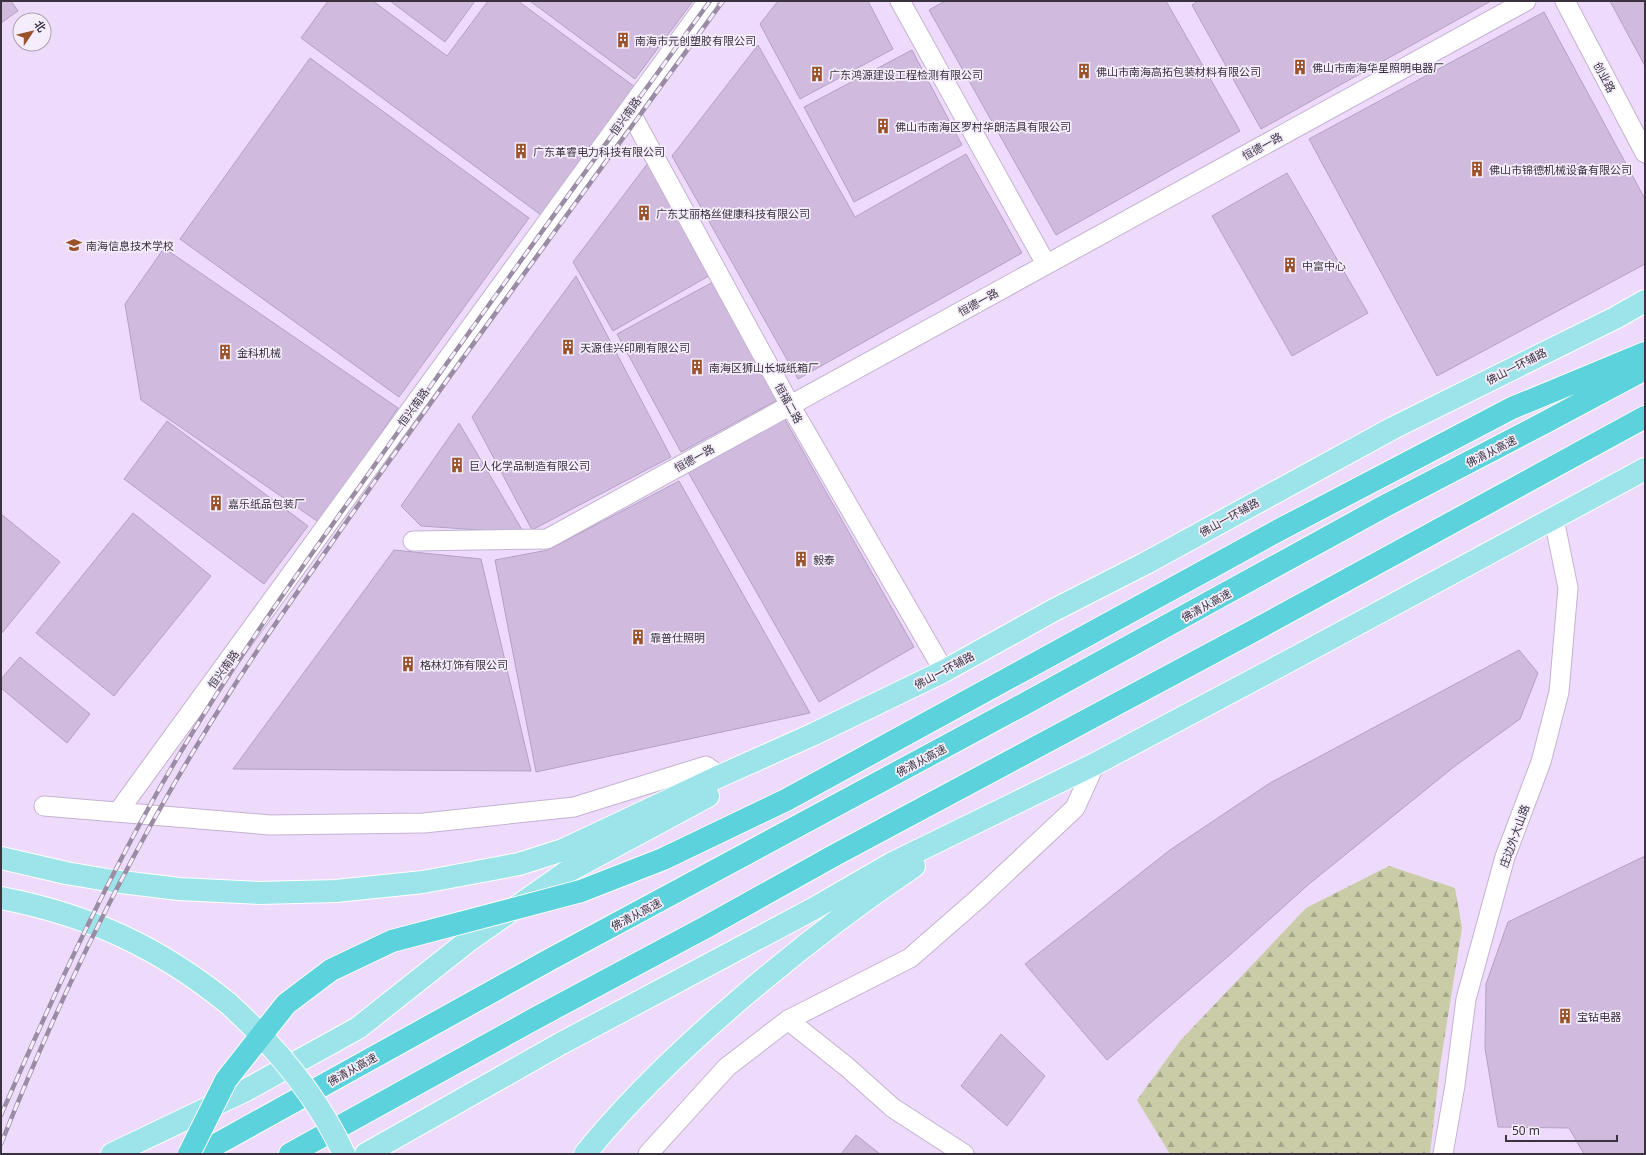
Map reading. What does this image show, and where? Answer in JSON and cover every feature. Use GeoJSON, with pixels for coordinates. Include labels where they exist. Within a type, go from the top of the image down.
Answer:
{"type":"FeatureCollection","features":[{"type":"Feature","properties":{"kind":"highway"},"geometry":{"type":"LineString","coordinates":[[189,1154],[226,1080],[286,1004],[330,970],[392,940],[581,891],[663,859],[786,800],[1278,530],[1512,408],[1645,353]]}},
{"type":"Feature","properties":{"kind":"highway","name":"佛清从高速"},"geometry":{"type":"LineString","coordinates":[[199,1154],[549,960],[1026,703],[1381,508],[1548,421],[1645,368]]}},
{"type":"Feature","properties":{"kind":"highway"},"geometry":{"type":"LineString","coordinates":[[290,1154],[855,844],[1255,630],[1645,417]]}},
{"type":"Feature","properties":{"kind":"main road","name":"佛山一环辅路"},"geometry":{"type":"LineString","coordinates":[[814,734],[944,671],[1054,610],[1146,563],[1393,428],[1620,315],[1645,301]]}},
{"type":"Feature","properties":{"kind":"main road"},"geometry":{"type":"LineString","coordinates":[[1620,315],[1645,307]]}},
{"type":"Feature","properties":{"kind":"main road"},"geometry":{"type":"LineString","coordinates":[[366,1154],[560,1044],[813,909],[891,864],[1095,764],[1288,662],[1645,469]]}},
{"type":"Feature","properties":{"kind":"main road"},"geometry":{"type":"LineString","coordinates":[[1,858],[66,873],[105,880],[186,890],[259,893],[336,891],[423,882],[518,864],[563,850],[720,776],[814,734]]}},
{"type":"Feature","properties":{"kind":"main road"},"geometry":{"type":"LineString","coordinates":[[112,1154],[246,1090],[358,1028],[468,941],[565,873],[725,788],[814,734]]}},
{"type":"Feature","properties":{"kind":"main road"},"geometry":{"type":"LineString","coordinates":[[585,1154],[610,1123],[696,1037],[756,985],[836,920],[1002,809]]}},
{"type":"Feature","properties":{"kind":"main road"},"geometry":{"type":"LineString","coordinates":[[1,898],[52,909],[103,927],[135,942],[182,969],[207,986],[256,1028],[297,1075],[319,1108],[344,1154]]}},
{"type":"Feature","properties":{"kind":"main road"},"geometry":{"type":"LineString","coordinates":[[602,1154],[671,1062]]}},
{"type":"Feature","properties":{"kind":"street","name":"恒兴南路"},"geometry":{"type":"LineString","coordinates":[[118,812],[708,1]]}},
{"type":"Feature","properties":{"kind":"street","name":"恒德一路"},"geometry":{"type":"LineString","coordinates":[[413,541],[547,539],[1526,1]]}},
{"type":"Feature","properties":{"kind":"street","name":"创业路"},"geometry":{"type":"LineString","coordinates":[[1565,1],[1645,153]]}},
{"type":"Feature","properties":{"kind":"street"},"geometry":{"type":"LineString","coordinates":[[906,3],[1046,264]]}},
{"type":"Feature","properties":{"kind":"street","name":"恒福二路"},"geometry":{"type":"LineString","coordinates":[[629,110],[790,405],[944,671]]}},
{"type":"Feature","properties":{"kind":"street","name":"庄边外大山路"},"geometry":{"type":"LineString","coordinates":[[1443,1154],[1455,1084],[1466,999],[1505,857],[1541,762],[1559,692],[1568,588],[1554,519]]}},
{"type":"Feature","properties":{"kind":"street"},"geometry":{"type":"LineString","coordinates":[[648,1154],[727,1067],[788,1020],[910,958],[980,897],[1075,808],[1095,764]]}},
{"type":"Feature","properties":{"kind":"street"},"geometry":{"type":"LineString","coordinates":[[44,806],[270,825],[424,823],[574,807],[706,766],[720,776]]}},
{"type":"Feature","properties":{"kind":"street"},"geometry":{"type":"LineString","coordinates":[[788,1020],[893,1108],[964,1154]]}},
{"type":"Feature","properties":{"kind":"green space"},"geometry":{"type":"Polygon","coordinates":[[[1389,866],[1455,888],[1462,928],[1440,1066],[1430,1154],[1170,1154],[1137,1100],[1180,1041],[1306,908],[1389,866]]]}},
{"type":"Feature","properties":{"kind":"building"},"geometry":{"type":"Polygon","coordinates":[[[1,1],[11,1],[18,11],[12,12],[12,15],[1,23],[1,1]]]}},
{"type":"Feature","properties":{"kind":"building","name":"广东革睿电力科技有限公司"},"geometry":{"type":"Polygon","coordinates":[[[328,1],[373,1],[447,56],[488,1],[518,1],[635,87],[541,215],[301,38],[328,1]]]}},
{"type":"Feature","properties":{"kind":"building"},"geometry":{"type":"Polygon","coordinates":[[[390,1],[475,1],[445,42],[390,1]]]}},
{"type":"Feature","properties":{"kind":"building","name":"南海市元创塑胶有限公司"},"geometry":{"type":"Polygon","coordinates":[[[530,1],[693,1],[635,79],[530,1]]]}},
{"type":"Feature","properties":{"kind":"building","name":"广东鸿源建设工程检测有限公司"},"geometry":{"type":"Polygon","coordinates":[[[778,1],[868,1],[893,49],[800,99],[760,24],[778,1]]]}},
{"type":"Feature","properties":{"kind":"building","name":"佛山市南海高拓包装材料有限公司"},"geometry":{"type":"Polygon","coordinates":[[[945,1],[1166,1],[1240,131],[1056,235],[929,10],[945,1]]]}},
{"type":"Feature","properties":{"kind":"building","name":"佛山市南海华星照明电器厂"},"geometry":{"type":"Polygon","coordinates":[[[1198,1],[1491,1],[1261,129],[1192,5],[1198,1]]]}},
{"type":"Feature","properties":{"kind":"building"},"geometry":{"type":"Polygon","coordinates":[[[1610,1],[1645,1],[1645,66],[1610,1]]]}},
{"type":"Feature","properties":{"kind":"building","name":"佛山市锦德机械设备有限公司"},"geometry":{"type":"Polygon","coordinates":[[[1544,12],[1645,199],[1645,264],[1437,376],[1309,139],[1544,12]]]}},
{"type":"Feature","properties":{"kind":"building"},"geometry":{"type":"Polygon","coordinates":[[[758,45],[855,217],[966,154],[1022,253],[798,379],[672,156],[758,45]]]}},
{"type":"Feature","properties":{"kind":"building","name":"佛山市南海区罗村华朗洁具有限公司"},"geometry":{"type":"Polygon","coordinates":[[[912,50],[962,145],[854,202],[804,107],[912,50]]]}},
{"type":"Feature","properties":{"kind":"building"},"geometry":{"type":"Polygon","coordinates":[[[310,58],[529,218],[399,397],[180,239],[310,58]]]}},
{"type":"Feature","properties":{"kind":"building","name":"广东艾丽格丝健康科技有限公司"},"geometry":{"type":"Polygon","coordinates":[[[648,163],[712,274],[613,331],[573,262],[648,163]]]}},
{"type":"Feature","properties":{"kind":"building","name":"中富中心"},"geometry":{"type":"Polygon","coordinates":[[[1287,173],[1368,313],[1292,356],[1212,216],[1287,173]]]}},
{"type":"Feature","properties":{"kind":"building","name":"金科机械"},"geometry":{"type":"Polygon","coordinates":[[[164,248],[398,408],[320,523],[141,400],[125,304],[164,248]]]}},
{"type":"Feature","properties":{"kind":"building","name":"天源佳兴印刷有限公司"},"geometry":{"type":"Polygon","coordinates":[[[576,276],[671,457],[532,530],[472,417],[576,276]]]}},
{"type":"Feature","properties":{"kind":"building","name":"南海区狮山长城纸箱厂"},"geometry":{"type":"Polygon","coordinates":[[[713,282],[777,400],[681,452],[617,334],[713,282]]]}},
{"type":"Feature","properties":{"kind":"building","name":"毅泰"},"geometry":{"type":"Polygon","coordinates":[[[784,418],[914,647],[819,702],[688,472],[784,418]]]}},
{"type":"Feature","properties":{"kind":"building","name":"嘉乐纸品包装厂"},"geometry":{"type":"Polygon","coordinates":[[[167,421],[308,526],[264,584],[124,479],[167,421]]]}},
{"type":"Feature","properties":{"kind":"building","name":"巨人化学品制造有限公司"},"geometry":{"type":"Polygon","coordinates":[[[459,423],[524,533],[421,526],[401,506],[459,423]]]}},
{"type":"Feature","properties":{"kind":"building","name":"靠普仕照明"},"geometry":{"type":"Polygon","coordinates":[[[679,481],[810,713],[536,772],[495,560],[548,550],[679,481]]]}},
{"type":"Feature","properties":{"kind":"building"},"geometry":{"type":"Polygon","coordinates":[[[133,513],[211,576],[114,696],[36,633],[133,513]]]}},
{"type":"Feature","properties":{"kind":"building"},"geometry":{"type":"Polygon","coordinates":[[[1,514],[60,562],[1,634],[1,514]]]}},
{"type":"Feature","properties":{"kind":"building","name":"格林灯饰有限公司"},"geometry":{"type":"Polygon","coordinates":[[[394,550],[481,559],[531,771],[233,769],[394,550]]]}},
{"type":"Feature","properties":{"kind":"building"},"geometry":{"type":"Polygon","coordinates":[[[1519,650],[1538,673],[1520,719],[1455,766],[1309,884],[1232,953],[1107,1060],[1025,964],[1170,850],[1270,783],[1519,650]]]}},
{"type":"Feature","properties":{"kind":"building"},"geometry":{"type":"Polygon","coordinates":[[[20,657],[90,714],[67,743],[1,688],[1,679],[20,657]]]}},
{"type":"Feature","properties":{"kind":"building","name":"宝钻电器"},"geometry":{"type":"Polygon","coordinates":[[[1645,856],[1645,1154],[1584,1154],[1569,1128],[1498,1127],[1485,1048],[1486,984],[1508,922],[1645,856]]]}},
{"type":"Feature","properties":{"kind":"building"},"geometry":{"type":"Polygon","coordinates":[[[1001,1034],[1045,1076],[1007,1126],[961,1086],[1001,1034]]]}},
{"type":"Feature","properties":{"kind":"building"},"geometry":{"type":"Polygon","coordinates":[[[856,1135],[880,1154],[841,1154],[856,1135]]]}},
{"type":"Feature","properties":{"kind":"railway"},"geometry":{"type":"LineString","coordinates":[[1,1115],[88,924],[136,831],[161,785],[230,673],[275,606],[409,416],[710,1]]}},
{"type":"Feature","properties":{"kind":"railway"},"geometry":{"type":"LineString","coordinates":[[1,1144],[67,991],[116,891],[168,794],[217,713],[283,612],[375,481],[723,1]]}},
{"type":"Feature","properties":{"kind":"place","name":"南海市元创塑胶有限公司"},"geometry":{"type":"Point","coordinates":[623,40]}},
{"type":"Feature","properties":{"kind":"place","name":"佛山市南海华星照明电器厂"},"geometry":{"type":"Point","coordinates":[1300,67]}},
{"type":"Feature","properties":{"kind":"place","name":"佛山市南海高拓包装材料有限公司"},"geometry":{"type":"Point","coordinates":[1084,71]}},
{"type":"Feature","properties":{"kind":"place","name":"广东鸿源建设工程检测有限公司"},"geometry":{"type":"Point","coordinates":[817,74]}},
{"type":"Feature","properties":{"kind":"place","name":"佛山市南海区罗村华朗洁具有限公司"},"geometry":{"type":"Point","coordinates":[883,126]}},
{"type":"Feature","properties":{"kind":"place","name":"广东革睿电力科技有限公司"},"geometry":{"type":"Point","coordinates":[521,151]}},
{"type":"Feature","properties":{"kind":"place","name":"佛山市锦德机械设备有限公司"},"geometry":{"type":"Point","coordinates":[1477,169]}},
{"type":"Feature","properties":{"kind":"place","name":"广东艾丽格丝健康科技有限公司"},"geometry":{"type":"Point","coordinates":[644,213]}},
{"type":"Feature","properties":{"kind":"place","name":"南海信息技术学校"},"geometry":{"type":"Point","coordinates":[74,245]}},
{"type":"Feature","properties":{"kind":"place","name":"中富中心"},"geometry":{"type":"Point","coordinates":[1290,265]}},
{"type":"Feature","properties":{"kind":"place","name":"天源佳兴印刷有限公司"},"geometry":{"type":"Point","coordinates":[568,347]}},
{"type":"Feature","properties":{"kind":"place","name":"金科机械"},"geometry":{"type":"Point","coordinates":[225,352]}},
{"type":"Feature","properties":{"kind":"place","name":"南海区狮山长城纸箱厂"},"geometry":{"type":"Point","coordinates":[697,367]}},
{"type":"Feature","properties":{"kind":"place","name":"巨人化学品制造有限公司"},"geometry":{"type":"Point","coordinates":[457,465]}},
{"type":"Feature","properties":{"kind":"place","name":"嘉乐纸品包装厂"},"geometry":{"type":"Point","coordinates":[216,503]}},
{"type":"Feature","properties":{"kind":"place","name":"毅泰"},"geometry":{"type":"Point","coordinates":[801,559]}},
{"type":"Feature","properties":{"kind":"place","name":"靠普仕照明"},"geometry":{"type":"Point","coordinates":[638,637]}},
{"type":"Feature","properties":{"kind":"place","name":"格林灯饰有限公司"},"geometry":{"type":"Point","coordinates":[408,664]}},
{"type":"Feature","properties":{"kind":"place","name":"宝钻电器"},"geometry":{"type":"Point","coordinates":[1565,1016]}}]}
